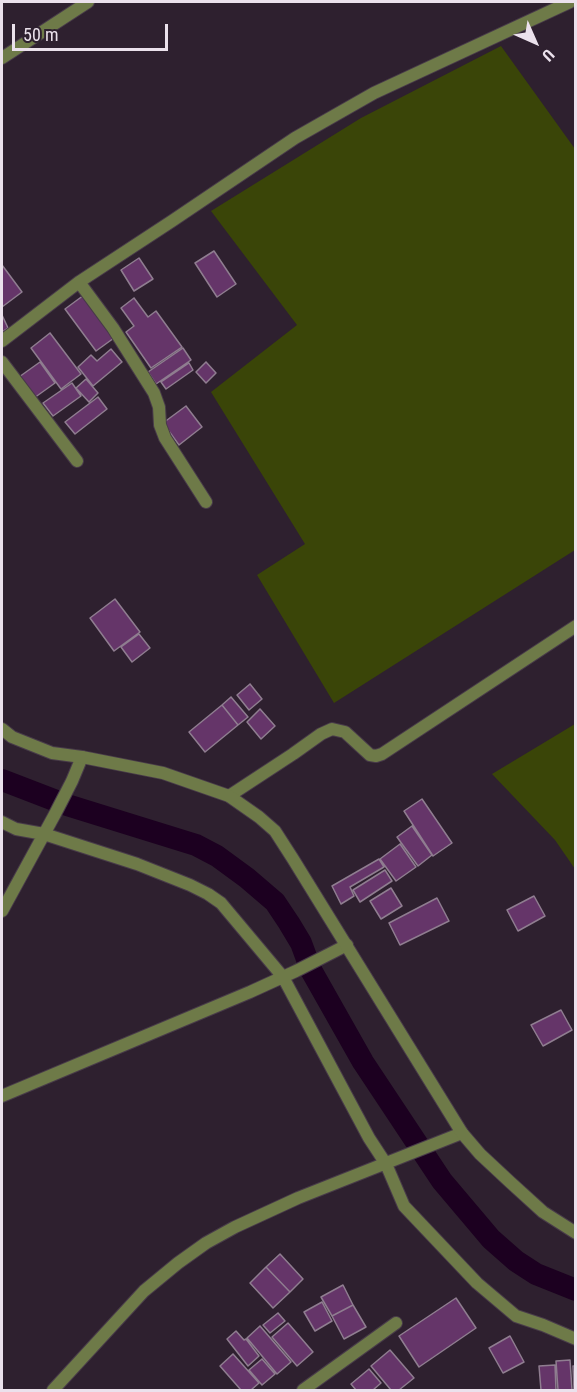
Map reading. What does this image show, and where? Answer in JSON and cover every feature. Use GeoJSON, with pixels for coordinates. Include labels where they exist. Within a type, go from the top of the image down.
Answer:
{"type":"FeatureCollection","features":[{"type":"Feature","properties":{"kind":"street"},"geometry":{"type":"LineString","coordinates":[[2,58],[88,2]]}},
{"type":"Feature","properties":{"kind":"street"},"geometry":{"type":"LineString","coordinates":[[2,341],[79,282],[295,138],[401,80],[570,2]]}},
{"type":"Feature","properties":{"kind":"street"},"geometry":{"type":"LineString","coordinates":[[79,282],[113,328],[154,393],[165,438],[206,502]]}},
{"type":"Feature","properties":{"kind":"street"},"geometry":{"type":"LineString","coordinates":[[2,362],[77,461]]}},
{"type":"Feature","properties":{"kind":"street"},"geometry":{"type":"LineString","coordinates":[[229,796],[321,734],[332,729],[345,732],[370,755],[382,754],[576,626]]}},
{"type":"Feature","properties":{"kind":"street"},"geometry":{"type":"LineString","coordinates":[[2,729],[12,737],[52,753],[163,773],[229,796],[275,831],[462,1133],[480,1154],[543,1212],[576,1233]]}},
{"type":"Feature","properties":{"kind":"street"},"geometry":{"type":"LineString","coordinates":[[2,911],[55,814],[82,757]]}},
{"type":"Feature","properties":{"kind":"street"},"geometry":{"type":"LineString","coordinates":[[2,822],[16,830],[44,834],[136,864],[208,894],[221,903],[283,977],[369,1138],[386,1164],[404,1206],[477,1283],[516,1316],[576,1339]]}},
{"type":"Feature","properties":{"kind":"street"},"geometry":{"type":"LineString","coordinates":[[2,1096],[283,977],[347,945]]}},
{"type":"Feature","properties":{"kind":"street"},"geometry":{"type":"LineString","coordinates":[[53,1390],[144,1291],[177,1263],[206,1243],[297,1198],[462,1133]]}},
{"type":"Feature","properties":{"kind":"street"},"geometry":{"type":"LineString","coordinates":[[303,1390],[396,1323]]}},
{"type":"Feature","properties":{"kind":"green space"},"geometry":{"type":"Polygon","coordinates":[[[501,46],[575,149],[575,550],[334,703],[257,575],[305,544],[211,392],[297,325],[211,211],[361,118],[501,46]]]}},
{"type":"Feature","properties":{"kind":"green space"},"geometry":{"type":"Polygon","coordinates":[[[575,724],[575,869],[555,840],[492,774],[575,724]]]}},
{"type":"Feature","properties":{"kind":"building"},"geometry":{"type":"Polygon","coordinates":[[[214,251],[236,284],[217,297],[195,263],[214,251]]]}},
{"type":"Feature","properties":{"kind":"building"},"geometry":{"type":"Polygon","coordinates":[[[139,258],[153,279],[134,291],[121,270],[139,258]]]}},
{"type":"Feature","properties":{"kind":"building"},"geometry":{"type":"Polygon","coordinates":[[[2,265],[22,292],[2,307],[2,265]]]}},
{"type":"Feature","properties":{"kind":"building"},"geometry":{"type":"Polygon","coordinates":[[[84,295],[114,338],[96,351],[65,309],[84,295]]]}},
{"type":"Feature","properties":{"kind":"building"},"geometry":{"type":"Polygon","coordinates":[[[134,298],[148,317],[156,311],[182,347],[151,368],[126,332],[134,326],[121,308],[134,298]]]}},
{"type":"Feature","properties":{"kind":"building"},"geometry":{"type":"Polygon","coordinates":[[[2,315],[8,328],[2,332],[2,315]]]}},
{"type":"Feature","properties":{"kind":"building"},"geometry":{"type":"Polygon","coordinates":[[[50,333],[81,374],[61,389],[31,348],[50,333]]]}},
{"type":"Feature","properties":{"kind":"building"},"geometry":{"type":"Polygon","coordinates":[[[183,348],[191,360],[156,384],[148,372],[183,348]]]}},
{"type":"Feature","properties":{"kind":"building"},"geometry":{"type":"Polygon","coordinates":[[[111,349],[122,362],[93,386],[78,367],[91,355],[97,361],[111,349]]]}},
{"type":"Feature","properties":{"kind":"building"},"geometry":{"type":"Polygon","coordinates":[[[40,362],[55,383],[34,398],[19,377],[40,362]]]}},
{"type":"Feature","properties":{"kind":"building"},"geometry":{"type":"Polygon","coordinates":[[[206,362],[216,373],[206,383],[196,372],[206,362]]]}},
{"type":"Feature","properties":{"kind":"building"},"geometry":{"type":"Polygon","coordinates":[[[189,363],[193,370],[166,389],[161,382],[189,363]]]}},
{"type":"Feature","properties":{"kind":"building"},"geometry":{"type":"Polygon","coordinates":[[[86,379],[98,393],[89,402],[76,388],[86,379]]]}},
{"type":"Feature","properties":{"kind":"building"},"geometry":{"type":"Polygon","coordinates":[[[72,383],[81,396],[53,416],[43,403],[72,383]]]}},
{"type":"Feature","properties":{"kind":"building"},"geometry":{"type":"Polygon","coordinates":[[[98,397],[107,409],[75,434],[65,422],[98,397]]]}},
{"type":"Feature","properties":{"kind":"building"},"geometry":{"type":"Polygon","coordinates":[[[186,406],[202,427],[179,445],[163,423],[186,406]]]}},
{"type":"Feature","properties":{"kind":"building"},"geometry":{"type":"Polygon","coordinates":[[[115,599],[140,632],[114,651],[90,618],[115,599]]]}},
{"type":"Feature","properties":{"kind":"building"},"geometry":{"type":"Polygon","coordinates":[[[139,634],[150,648],[132,662],[121,647],[139,634]]]}},
{"type":"Feature","properties":{"kind":"building"},"geometry":{"type":"Polygon","coordinates":[[[250,684],[262,699],[249,710],[237,695],[250,684]]]}},
{"type":"Feature","properties":{"kind":"building"},"geometry":{"type":"Polygon","coordinates":[[[231,697],[248,717],[238,725],[222,705],[231,697]]]}},
{"type":"Feature","properties":{"kind":"building"},"geometry":{"type":"Polygon","coordinates":[[[222,705],[238,725],[205,752],[189,732],[222,705]]]}},
{"type":"Feature","properties":{"kind":"building"},"geometry":{"type":"Polygon","coordinates":[[[260,709],[275,726],[261,739],[247,722],[260,709]]]}},
{"type":"Feature","properties":{"kind":"building"},"geometry":{"type":"Polygon","coordinates":[[[422,799],[452,843],[433,856],[404,811],[422,799]]]}},
{"type":"Feature","properties":{"kind":"building"},"geometry":{"type":"Polygon","coordinates":[[[412,826],[432,855],[418,866],[397,837],[412,826]]]}},
{"type":"Feature","properties":{"kind":"building"},"geometry":{"type":"Polygon","coordinates":[[[400,844],[416,867],[396,881],[380,859],[400,844]]]}},
{"type":"Feature","properties":{"kind":"building"},"geometry":{"type":"Polygon","coordinates":[[[379,859],[384,867],[350,887],[354,896],[341,904],[332,886],[379,859]]]}},
{"type":"Feature","properties":{"kind":"building"},"geometry":{"type":"Polygon","coordinates":[[[385,870],[392,881],[360,902],[353,890],[385,870]]]}},
{"type":"Feature","properties":{"kind":"building"},"geometry":{"type":"Polygon","coordinates":[[[391,888],[402,906],[381,919],[370,901],[391,888]]]}},
{"type":"Feature","properties":{"kind":"building"},"geometry":{"type":"Polygon","coordinates":[[[534,896],[545,916],[518,931],[507,910],[534,896]]]}},
{"type":"Feature","properties":{"kind":"building"},"geometry":{"type":"Polygon","coordinates":[[[437,898],[449,921],[400,945],[389,923],[437,898]]]}},
{"type":"Feature","properties":{"kind":"building"},"geometry":{"type":"Polygon","coordinates":[[[561,1010],[572,1030],[543,1046],[531,1025],[561,1010]]]}},
{"type":"Feature","properties":{"kind":"building"},"geometry":{"type":"Polygon","coordinates":[[[280,1254],[303,1279],[290,1292],[266,1267],[280,1254]]]}},
{"type":"Feature","properties":{"kind":"building"},"geometry":{"type":"Polygon","coordinates":[[[266,1267],[290,1292],[273,1308],[250,1283],[266,1267]]]}},
{"type":"Feature","properties":{"kind":"building"},"geometry":{"type":"Polygon","coordinates":[[[343,1285],[353,1305],[332,1316],[321,1297],[343,1285]]]}},
{"type":"Feature","properties":{"kind":"building"},"geometry":{"type":"Polygon","coordinates":[[[456,1298],[476,1328],[419,1367],[399,1336],[456,1298]]]}},
{"type":"Feature","properties":{"kind":"building"},"geometry":{"type":"Polygon","coordinates":[[[322,1302],[332,1321],[315,1331],[304,1312],[322,1302]]]}},
{"type":"Feature","properties":{"kind":"building"},"geometry":{"type":"Polygon","coordinates":[[[353,1305],[366,1327],[344,1339],[332,1316],[353,1305]]]}},
{"type":"Feature","properties":{"kind":"building"},"geometry":{"type":"Polygon","coordinates":[[[278,1313],[285,1321],[270,1333],[263,1325],[278,1313]]]}},
{"type":"Feature","properties":{"kind":"building"},"geometry":{"type":"Polygon","coordinates":[[[288,1323],[313,1352],[297,1366],[272,1337],[288,1323]]]}},
{"type":"Feature","properties":{"kind":"building"},"geometry":{"type":"Polygon","coordinates":[[[260,1326],[291,1362],[277,1374],[247,1338],[260,1326]]]}},
{"type":"Feature","properties":{"kind":"building"},"geometry":{"type":"Polygon","coordinates":[[[236,1331],[244,1340],[246,1339],[259,1356],[248,1366],[227,1339],[236,1331]]]}},
{"type":"Feature","properties":{"kind":"building"},"geometry":{"type":"Polygon","coordinates":[[[510,1336],[524,1362],[503,1373],[489,1348],[510,1336]]]}},
{"type":"Feature","properties":{"kind":"building"},"geometry":{"type":"Polygon","coordinates":[[[390,1350],[414,1378],[399,1390],[391,1390],[371,1366],[390,1350]]]}},
{"type":"Feature","properties":{"kind":"building"},"geometry":{"type":"Polygon","coordinates":[[[233,1354],[259,1383],[251,1390],[241,1390],[220,1366],[233,1354]]]}},
{"type":"Feature","properties":{"kind":"building"},"geometry":{"type":"Polygon","coordinates":[[[262,1359],[275,1374],[262,1385],[249,1370],[262,1359]]]}},
{"type":"Feature","properties":{"kind":"building"},"geometry":{"type":"Polygon","coordinates":[[[570,1360],[572,1390],[558,1390],[556,1361],[570,1360]]]}},
{"type":"Feature","properties":{"kind":"building"},"geometry":{"type":"Polygon","coordinates":[[[555,1365],[556,1390],[541,1390],[539,1366],[555,1365]]]}},
{"type":"Feature","properties":{"kind":"building"},"geometry":{"type":"Polygon","coordinates":[[[573,1366],[576,1366],[576,1390],[574,1390],[573,1366]]]}},
{"type":"Feature","properties":{"kind":"building"},"geometry":{"type":"Polygon","coordinates":[[[369,1369],[381,1383],[373,1390],[356,1390],[351,1384],[369,1369]]]}},
{"type":"Feature","properties":{"kind":"waterway"},"geometry":{"type":"LineString","coordinates":[[2,780],[67,805],[196,845],[217,856],[275,902],[301,943],[311,970],[363,1062],[442,1181],[491,1239],[516,1261],[536,1274],[576,1290]]}}]}
